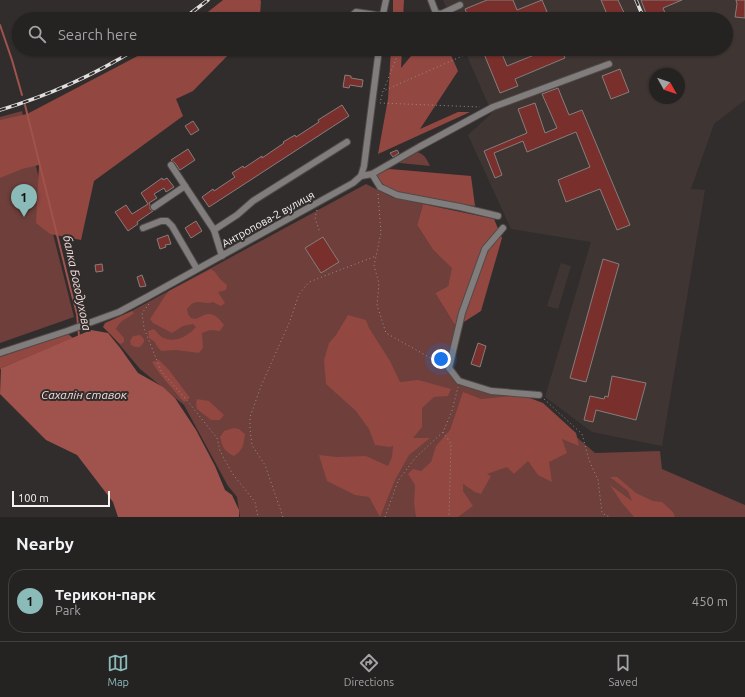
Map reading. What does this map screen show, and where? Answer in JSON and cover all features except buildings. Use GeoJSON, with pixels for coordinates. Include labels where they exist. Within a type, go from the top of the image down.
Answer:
{"type":"FeatureCollection","features":[{"type":"Feature","properties":{"kind":"street"},"geometry":{"type":"LineString","coordinates":[[384,12],[386,0]]}},
{"type":"Feature","properties":{"kind":"street"},"geometry":{"type":"LineString","coordinates":[[431,0],[436,12]]}},
{"type":"Feature","properties":{"kind":"street"},"geometry":{"type":"LineString","coordinates":[[444,12],[460,5]]}},
{"type":"Feature","properties":{"kind":"street"},"geometry":{"type":"LineString","coordinates":[[378,56],[364,166],[361,176],[372,174],[493,107],[609,64]]}},
{"type":"Feature","properties":{"kind":"street"},"geometry":{"type":"LineString","coordinates":[[214,230],[237,215],[253,201],[347,142]]}},
{"type":"Feature","properties":{"kind":"street"},"geometry":{"type":"LineString","coordinates":[[171,165],[214,230],[222,256]]}},
{"type":"Feature","properties":{"kind":"street"},"geometry":{"type":"LineString","coordinates":[[372,174],[380,187],[397,195],[498,216]]}},
{"type":"Feature","properties":{"kind":"street","name":"Антропова-2 вулиця"},"geometry":{"type":"LineString","coordinates":[[0,353],[119,312],[222,256],[353,182],[361,176]]}},
{"type":"Feature","properties":{"kind":"street"},"geometry":{"type":"LineString","coordinates":[[154,207],[185,186]]}},
{"type":"Feature","properties":{"kind":"street"},"geometry":{"type":"LineString","coordinates":[[143,228],[161,221],[167,222],[172,226],[197,269]]}},
{"type":"Feature","properties":{"kind":"street"},"geometry":{"type":"LineString","coordinates":[[503,228],[485,249],[462,313],[449,368],[459,381],[491,391],[539,395]]}},
{"type":"Feature","properties":{"kind":"path"},"geometry":{"type":"LineString","coordinates":[[397,56],[383,90],[380,103],[493,107]]}},
{"type":"Feature","properties":{"kind":"path"},"geometry":{"type":"LineString","coordinates":[[383,90],[462,56]]}},
{"type":"Feature","properties":{"kind":"path"},"geometry":{"type":"LineString","coordinates":[[380,187],[378,195],[381,233],[374,266],[378,283],[377,305],[386,333],[449,368]]}},
{"type":"Feature","properties":{"kind":"path"},"geometry":{"type":"LineString","coordinates":[[318,202],[315,218],[320,233]]}},
{"type":"Feature","properties":{"kind":"path"},"geometry":{"type":"LineString","coordinates":[[284,517],[265,465],[252,445],[250,416],[261,386],[290,321],[298,294],[309,282],[376,256]]}},
{"type":"Feature","properties":{"kind":"path"},"geometry":{"type":"LineString","coordinates":[[147,297],[149,304],[142,313],[144,328],[161,371],[217,438],[220,451],[232,473],[255,502],[258,517]]}},
{"type":"Feature","properties":{"kind":"path"},"geometry":{"type":"LineString","coordinates":[[385,517],[398,480],[415,458],[443,432],[452,411],[459,381]]}},
{"type":"Feature","properties":{"kind":"path"},"geometry":{"type":"LineString","coordinates":[[539,395],[582,434],[589,460],[598,480],[602,513],[609,517]]}},
{"type":"Feature","properties":{"kind":"path"},"geometry":{"type":"LineString","coordinates":[[443,432],[451,444],[449,517]]}},
{"type":"Feature","properties":{"kind":"shaded area"},"geometry":{"type":"Polygon","coordinates":[[[223,0],[261,1],[260,12],[208,12],[223,0]]]}},
{"type":"Feature","properties":{"kind":"shaded area"},"geometry":{"type":"Polygon","coordinates":[[[393,0],[404,0],[403,12],[393,12],[393,0]]]}},
{"type":"Feature","properties":{"kind":"shaded area"},"geometry":{"type":"Polygon","coordinates":[[[443,0],[745,0],[745,100],[714,124],[691,189],[705,190],[662,446],[592,432],[545,397],[591,242],[511,229],[468,135],[492,113],[467,56],[733,56],[733,12],[448,12],[443,0]]]}},
{"type":"Feature","properties":{"kind":"shaded area"},"geometry":{"type":"Polygon","coordinates":[[[138,56],[227,56],[193,91],[176,99],[183,116],[94,181],[81,240],[50,234],[36,223],[39,165],[22,169],[0,178],[0,120],[27,114],[138,56]]]}},
{"type":"Feature","properties":{"kind":"shaded area"},"geometry":{"type":"Polygon","coordinates":[[[391,56],[402,56],[401,68],[411,56],[451,56],[458,71],[420,129],[458,112],[470,112],[378,154],[388,99],[391,56]]]}},
{"type":"Feature","properties":{"kind":"shaded area"},"geometry":{"type":"Polygon","coordinates":[[[22,111],[74,317],[0,343],[0,117],[22,111]]]}},
{"type":"Feature","properties":{"kind":"shaded area"},"geometry":{"type":"Polygon","coordinates":[[[417,152],[427,159],[430,166],[399,162],[415,153],[417,152]]]}},
{"type":"Feature","properties":{"kind":"shaded area"},"geometry":{"type":"Polygon","coordinates":[[[390,169],[471,176],[475,206],[397,194],[385,186],[376,175],[390,169]]]}},
{"type":"Feature","properties":{"kind":"shaded area"},"geometry":{"type":"Polygon","coordinates":[[[366,184],[392,197],[423,204],[417,225],[433,250],[453,268],[448,286],[435,293],[456,327],[446,369],[459,385],[535,401],[595,453],[660,451],[662,469],[745,505],[745,517],[240,517],[237,497],[228,486],[184,405],[140,369],[104,326],[366,184]]]}},
{"type":"Feature","properties":{"kind":"shaded area"},"geometry":{"type":"Polygon","coordinates":[[[423,204],[494,219],[502,238],[481,311],[456,327],[435,293],[448,286],[452,268],[433,250],[417,225],[423,204]]]}},
{"type":"Feature","properties":{"kind":"shaded area"},"geometry":{"type":"Polygon","coordinates":[[[561,263],[571,266],[558,309],[547,306],[561,263]]]}},
{"type":"Feature","properties":{"kind":"shaded area"},"geometry":{"type":"Polygon","coordinates":[[[211,269],[227,285],[226,290],[218,292],[225,303],[221,306],[213,302],[197,302],[187,309],[188,314],[191,318],[195,319],[203,315],[210,314],[218,318],[224,325],[220,331],[210,330],[202,333],[203,348],[199,353],[176,350],[161,351],[155,342],[149,338],[148,331],[154,329],[160,336],[173,340],[186,336],[196,327],[193,324],[183,326],[172,333],[153,323],[150,319],[169,291],[211,269]]]}},
{"type":"Feature","properties":{"kind":"shaded area"},"geometry":{"type":"Polygon","coordinates":[[[132,311],[134,313],[122,321],[116,329],[124,338],[124,342],[121,344],[103,327],[105,323],[132,311]]]}},
{"type":"Feature","properties":{"kind":"shaded area"},"geometry":{"type":"Polygon","coordinates":[[[348,315],[366,320],[369,328],[390,361],[400,382],[418,380],[451,389],[448,396],[434,397],[422,408],[422,427],[413,438],[430,438],[409,455],[395,480],[380,517],[369,497],[355,495],[327,481],[319,455],[337,457],[366,456],[388,466],[392,457],[393,446],[375,445],[369,429],[356,411],[326,384],[324,360],[329,343],[336,335],[348,315]]]}},
{"type":"Feature","properties":{"kind":"shaded area"},"geometry":{"type":"Polygon","coordinates":[[[68,334],[73,338],[1,368],[0,370],[0,357],[68,334]]]}},
{"type":"Feature","properties":{"kind":"shaded area"},"geometry":{"type":"Polygon","coordinates":[[[140,335],[144,339],[144,342],[140,347],[131,345],[130,341],[133,336],[140,335]]]}},
{"type":"Feature","properties":{"kind":"shaded area"},"geometry":{"type":"Polygon","coordinates":[[[159,360],[169,370],[190,398],[184,402],[163,378],[152,362],[159,360]]]}},
{"type":"Feature","properties":{"kind":"shaded area"},"geometry":{"type":"Polygon","coordinates":[[[463,392],[481,399],[522,395],[543,403],[576,433],[579,446],[562,439],[567,453],[549,462],[552,482],[538,475],[528,461],[514,474],[507,467],[487,474],[491,476],[481,494],[463,484],[463,491],[473,506],[458,517],[416,517],[414,503],[415,485],[408,474],[413,469],[421,471],[431,462],[436,446],[450,430],[463,392]]]}},
{"type":"Feature","properties":{"kind":"shaded area"},"geometry":{"type":"Polygon","coordinates":[[[197,399],[209,401],[224,415],[220,420],[211,420],[197,409],[197,399]]]}},
{"type":"Feature","properties":{"kind":"shaded area"},"geometry":{"type":"Polygon","coordinates":[[[234,428],[239,429],[245,434],[240,451],[234,456],[224,448],[220,437],[224,431],[234,428]]]}},
{"type":"Feature","properties":{"kind":"shaded area"},"geometry":{"type":"Polygon","coordinates":[[[610,477],[617,477],[636,493],[653,501],[662,502],[673,512],[675,517],[634,517],[610,485],[632,501],[628,491],[610,477]]]}},
{"type":"Feature","properties":{"kind":"water","name":"Сахалін ставок"},"geometry":{"type":"Polygon","coordinates":[[[91,330],[108,333],[138,373],[163,387],[175,398],[196,430],[215,466],[225,490],[232,495],[239,510],[239,517],[118,517],[113,502],[77,455],[46,440],[0,394],[1,368],[91,330]]]}},
{"type":"Feature","properties":{"kind":"waterway","name":"балка Богодухова"},"geometry":{"type":"LineString","coordinates":[[0,25],[22,95]]}},
{"type":"Feature","properties":{"kind":"waterway","name":"балка Богодухова"},"geometry":{"type":"LineString","coordinates":[[25,105],[77,314],[79,336]]}},
{"type":"Feature","properties":{"kind":"railway"},"geometry":{"type":"LineString","coordinates":[[192,12],[208,0]]}},
{"type":"Feature","properties":{"kind":"railway"},"geometry":{"type":"LineString","coordinates":[[636,0],[641,12]]}},
{"type":"Feature","properties":{"kind":"railway"},"geometry":{"type":"LineString","coordinates":[[0,110],[70,84],[104,68],[125,56]]}},
{"type":"Feature","properties":{"kind":"place","name":"Терикон-парк"},"geometry":{"type":"Point","coordinates":[24,217]}}]}
